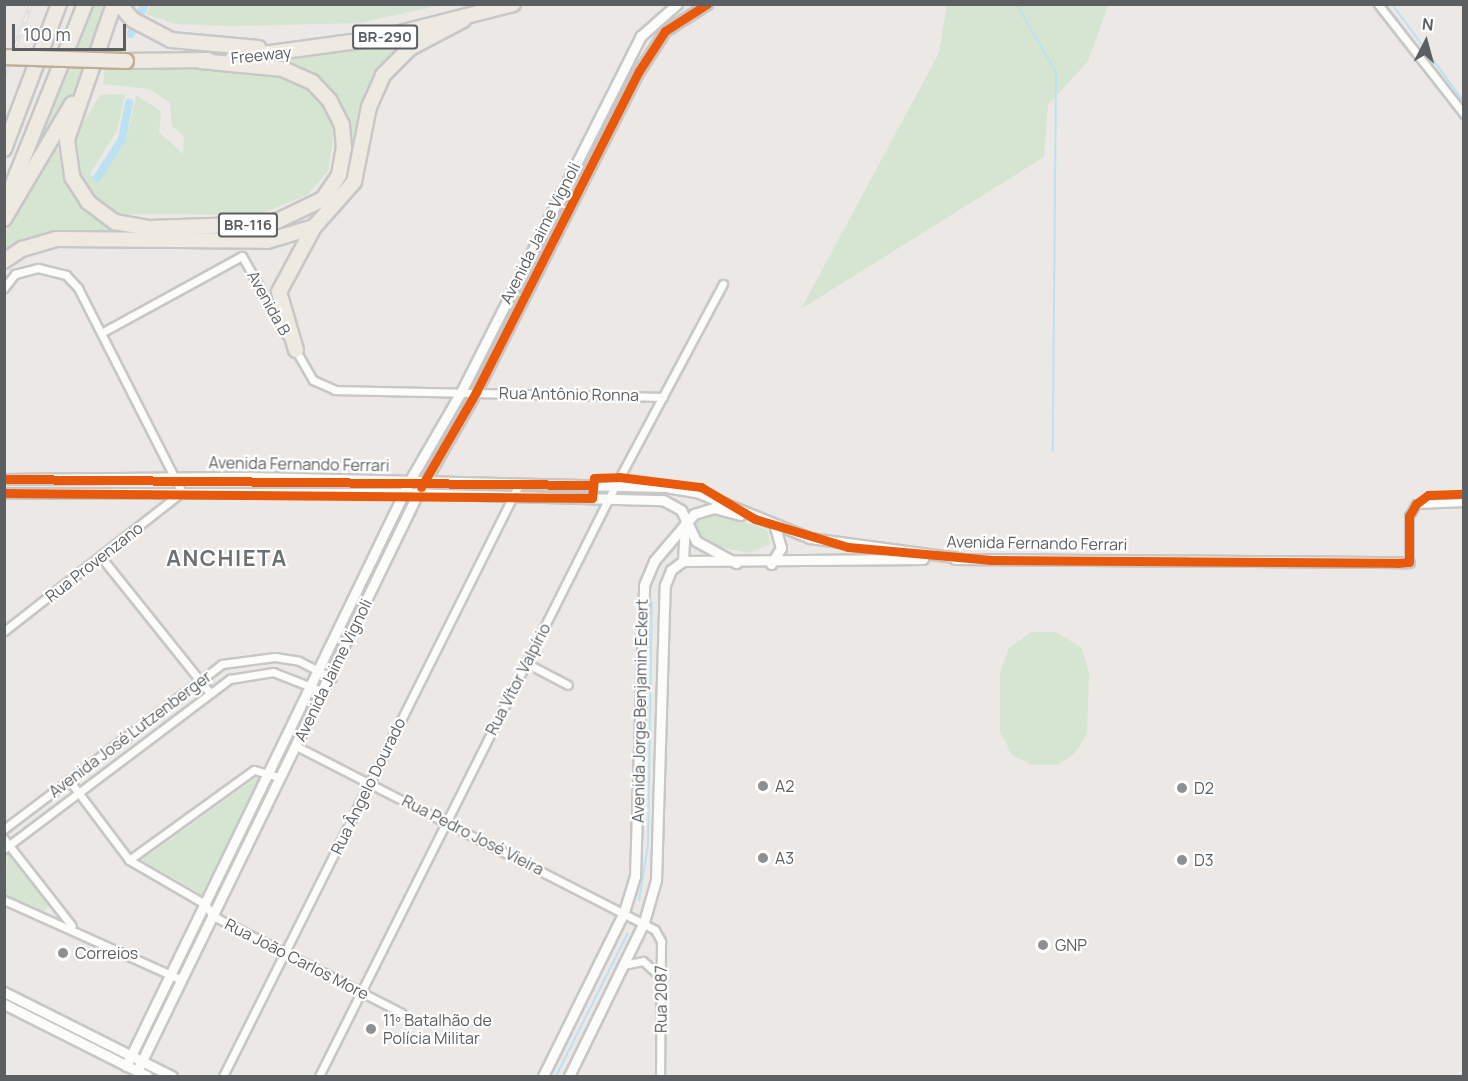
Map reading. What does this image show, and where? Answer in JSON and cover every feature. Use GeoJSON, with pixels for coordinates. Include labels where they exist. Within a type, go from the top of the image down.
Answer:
{"type":"FeatureCollection","features":[{"type":"Feature","properties":{"kind":"highway"},"geometry":{"type":"LineString","coordinates":[[4,149],[59,4]]}},
{"type":"Feature","properties":{"kind":"highway"},"geometry":{"type":"LineString","coordinates":[[4,206],[85,4]]}},
{"type":"Feature","properties":{"kind":"highway","name":"BR-116"},"geometry":{"type":"LineString","coordinates":[[114,4],[83,87],[67,140],[70,169],[88,202],[115,222],[149,228],[270,224],[298,216],[323,199],[339,175],[344,148],[342,125],[324,95],[312,82],[283,69],[200,61]]}},
{"type":"Feature","properties":{"kind":"highway"},"geometry":{"type":"LineString","coordinates":[[119,4],[133,20],[171,40],[306,50]]}},
{"type":"Feature","properties":{"kind":"highway","name":"Freeway"},"geometry":{"type":"LineString","coordinates":[[4,57],[200,61],[306,50],[463,20],[513,4]]}},
{"type":"Feature","properties":{"kind":"highway"},"geometry":{"type":"LineString","coordinates":[[296,350],[279,292],[314,227],[354,182],[369,107],[383,75],[410,48],[463,20]]}},
{"type":"Feature","properties":{"kind":"highway"},"geometry":{"type":"LineString","coordinates":[[4,219],[83,87]]}},
{"type":"Feature","properties":{"kind":"highway"},"geometry":{"type":"LineString","coordinates":[[4,261],[22,249],[56,239],[267,242],[314,227]]}},
{"type":"Feature","properties":{"kind":"street","name":"Avenida Jaime Vignoli"},"geometry":{"type":"LineString","coordinates":[[137,1071],[213,916],[314,687],[410,480],[461,392],[641,36],[677,4]]}},
{"type":"Feature","properties":{"kind":"street","name":"Avenida Jaime Vignoli"},"geometry":{"type":"LineString","coordinates":[[126,1066],[205,904],[275,775],[296,746],[332,678],[424,481],[476,392],[609,132],[665,31],[707,4]]}},
{"type":"Feature","properties":{"kind":"street"},"geometry":{"type":"LineString","coordinates":[[1378,4],[1464,114]]}},
{"type":"Feature","properties":{"kind":"street"},"geometry":{"type":"LineString","coordinates":[[596,125],[609,132]]}},
{"type":"Feature","properties":{"kind":"street","name":"Avenida B"},"geometry":{"type":"LineString","coordinates":[[103,332],[242,256],[313,380],[335,390],[461,392]]}},
{"type":"Feature","properties":{"kind":"street"},"geometry":{"type":"LineString","coordinates":[[4,288],[15,274],[38,268],[66,275],[78,288],[179,477],[182,492]]}},
{"type":"Feature","properties":{"kind":"street","name":"Rua Vítor Valpírio"},"geometry":{"type":"LineString","coordinates":[[319,1077],[615,486],[723,284]]}},
{"type":"Feature","properties":{"kind":"street","name":"Rua Antônio Ronna"},"geometry":{"type":"LineString","coordinates":[[461,392],[663,397]]}},
{"type":"Feature","properties":{"kind":"street"},"geometry":{"type":"LineString","coordinates":[[254,492],[255,477]]}},
{"type":"Feature","properties":{"kind":"street","name":"Avenida Fernando Ferrari"},"geometry":{"type":"LineString","coordinates":[[4,479],[255,477],[615,486],[699,493],[774,526],[848,547],[959,558]]}},
{"type":"Feature","properties":{"kind":"street"},"geometry":{"type":"LineString","coordinates":[[492,483],[514,496]]}},
{"type":"Feature","properties":{"kind":"street","name":"Rua Ângelo Dourado"},"geometry":{"type":"LineString","coordinates":[[224,1077],[519,484]]}},
{"type":"Feature","properties":{"kind":"street","name":"Rua Provenzano"},"geometry":{"type":"LineString","coordinates":[[4,631],[182,492]]}},
{"type":"Feature","properties":{"kind":"street","name":"Avenida Fernando Ferrari"},"geometry":{"type":"LineString","coordinates":[[4,493],[418,493],[663,500],[681,510],[685,523],[696,541],[736,563]]}},
{"type":"Feature","properties":{"kind":"street","name":"Avenida Fernando Ferrari"},"geometry":{"type":"LineString","coordinates":[[683,561],[771,564],[959,558],[1408,562],[1409,516],[1416,504],[1464,502]]}},
{"type":"Feature","properties":{"kind":"street"},"geometry":{"type":"LineString","coordinates":[[683,561],[685,523],[703,509],[714,508],[755,519]]}},
{"type":"Feature","properties":{"kind":"street","name":"Avenida Jorge Benjamin Eckert"},"geometry":{"type":"LineString","coordinates":[[543,1077],[624,912],[637,854],[644,585],[654,561],[685,523]]}},
{"type":"Feature","properties":{"kind":"street"},"geometry":{"type":"LineString","coordinates":[[771,564],[781,548],[774,526]]}},
{"type":"Feature","properties":{"kind":"street"},"geometry":{"type":"LineString","coordinates":[[101,557],[209,692]]}},
{"type":"Feature","properties":{"kind":"street","name":"Avenida Jorge Benjamin Eckert"},"geometry":{"type":"LineString","coordinates":[[569,1077],[623,965],[647,923],[659,852],[665,585],[671,570],[683,561]]}},
{"type":"Feature","properties":{"kind":"street","name":"Avenida José Lutzenberger"},"geometry":{"type":"LineString","coordinates":[[4,829],[222,664],[245,658],[299,661],[332,678]]}},
{"type":"Feature","properties":{"kind":"street"},"geometry":{"type":"LineString","coordinates":[[526,663],[568,685]]}},
{"type":"Feature","properties":{"kind":"street","name":"Avenida José Lutzenberger"},"geometry":{"type":"LineString","coordinates":[[6,844],[209,692],[246,674],[273,672],[324,692]]}},
{"type":"Feature","properties":{"kind":"street","name":"Rua Pedro José Vieira"},"geometry":{"type":"LineString","coordinates":[[296,746],[647,923]]}},
{"type":"Feature","properties":{"kind":"street"},"geometry":{"type":"LineString","coordinates":[[129,860],[254,770],[275,775]]}},
{"type":"Feature","properties":{"kind":"street","name":"Rua João Carlos More"},"geometry":{"type":"LineString","coordinates":[[69,780],[129,860],[205,904],[213,916],[402,1013]]}},
{"type":"Feature","properties":{"kind":"street"},"geometry":{"type":"LineString","coordinates":[[6,844],[74,928]]}},
{"type":"Feature","properties":{"kind":"street"},"geometry":{"type":"LineString","coordinates":[[4,900],[74,928],[182,980]]}},
{"type":"Feature","properties":{"kind":"street","name":"Rua 2087"},"geometry":{"type":"LineString","coordinates":[[647,923],[661,941],[660,1077]]}},
{"type":"Feature","properties":{"kind":"street"},"geometry":{"type":"LineString","coordinates":[[623,965],[643,961],[661,977]]}},
{"type":"Feature","properties":{"kind":"street"},"geometry":{"type":"LineString","coordinates":[[4,992],[172,1077]]}},
{"type":"Feature","properties":{"kind":"street"},"geometry":{"type":"LineString","coordinates":[[4,1004],[147,1077]]}},
{"type":"Feature","properties":{"kind":"street"},"geometry":{"type":"LineString","coordinates":[[62,1033],[68,1024]]}},
{"type":"Feature","properties":{"kind":"green space"},"geometry":{"type":"Polygon","coordinates":[[[151,4],[440,5],[360,23],[231,26],[176,24],[146,14],[151,4]]]}},
{"type":"Feature","properties":{"kind":"green space"},"geometry":{"type":"Polygon","coordinates":[[[92,5],[107,5],[69,103],[18,189],[92,5]]]}},
{"type":"Feature","properties":{"kind":"green space"},"geometry":{"type":"Polygon","coordinates":[[[947,5],[1108,5],[1088,61],[1048,105],[1044,157],[801,309],[939,53],[947,5]]]}},
{"type":"Feature","properties":{"kind":"green space"},"geometry":{"type":"Polygon","coordinates":[[[408,42],[379,72],[353,158],[344,113],[324,84],[281,57],[408,42]]]}},
{"type":"Feature","properties":{"kind":"green space"},"geometry":{"type":"Polygon","coordinates":[[[105,66],[278,72],[308,86],[326,105],[335,128],[328,171],[307,195],[257,215],[118,214],[94,199],[81,177],[73,140],[100,95],[125,94],[117,131],[90,173],[98,182],[127,137],[136,95],[161,111],[159,132],[183,154],[184,136],[172,126],[170,103],[150,89],[103,84],[105,66]]]}},
{"type":"Feature","properties":{"kind":"green space"},"geometry":{"type":"Polygon","coordinates":[[[57,146],[65,179],[83,205],[110,229],[136,234],[23,243],[5,252],[5,234],[57,146]]]}},
{"type":"Feature","properties":{"kind":"green space"},"geometry":{"type":"Polygon","coordinates":[[[705,513],[759,526],[768,532],[770,544],[750,553],[713,546],[698,537],[692,523],[705,513]]]}},
{"type":"Feature","properties":{"kind":"green space"},"geometry":{"type":"Polygon","coordinates":[[[1031,632],[1056,632],[1082,648],[1089,674],[1087,734],[1074,754],[1058,765],[1031,765],[1012,755],[1000,731],[1000,673],[1009,648],[1031,632]]]}},
{"type":"Feature","properties":{"kind":"green space"},"geometry":{"type":"Polygon","coordinates":[[[256,778],[261,780],[203,895],[142,860],[256,778]]]}},
{"type":"Feature","properties":{"kind":"green space"},"geometry":{"type":"Polygon","coordinates":[[[8,850],[49,906],[44,912],[5,895],[8,850]]]}},
{"type":"Feature","properties":{"kind":"waterway"},"geometry":{"type":"LineString","coordinates":[[131,34],[145,4]]}},
{"type":"Feature","properties":{"kind":"waterway"},"geometry":{"type":"LineString","coordinates":[[1016,4],[1056,72],[1053,451]]}},
{"type":"Feature","properties":{"kind":"waterway"},"geometry":{"type":"LineString","coordinates":[[1392,4],[1464,102]]}},
{"type":"Feature","properties":{"kind":"waterway"},"geometry":{"type":"LineString","coordinates":[[97,178],[122,139],[129,103]]}},
{"type":"Feature","properties":{"kind":"waterway"},"geometry":{"type":"LineString","coordinates":[[639,900],[648,845],[652,602]]}},
{"type":"Feature","properties":{"kind":"waterway"},"geometry":{"type":"LineString","coordinates":[[556,1076],[628,933]]}},
{"type":"Feature","properties":{"kind":"railway"},"geometry":{"type":"LineString","coordinates":[[4,74],[31,4]]}},
{"type":"Feature","properties":{"kind":"cycle path"},"geometry":{"type":"LineString","coordinates":[[421,487],[476,392],[639,71],[665,31],[707,4]]}},
{"type":"Feature","properties":{"kind":"cycle path"},"geometry":{"type":"LineString","coordinates":[[4,493],[592,498],[594,478],[619,477],[701,487],[755,519],[848,547],[991,560],[1397,563],[1409,562],[1409,516],[1416,504],[1428,495],[1464,494]]}},
{"type":"Feature","properties":{"kind":"cycle path"},"geometry":{"type":"LineString","coordinates":[[4,479],[593,485]]}},
{"type":"Feature","properties":{"kind":"place","name":"A2"},"geometry":{"type":"Point","coordinates":[763,786]}},
{"type":"Feature","properties":{"kind":"place","name":"D2"},"geometry":{"type":"Point","coordinates":[1182,788]}},
{"type":"Feature","properties":{"kind":"place","name":"A3"},"geometry":{"type":"Point","coordinates":[763,858]}},
{"type":"Feature","properties":{"kind":"place","name":"D3"},"geometry":{"type":"Point","coordinates":[1182,860]}},
{"type":"Feature","properties":{"kind":"place","name":"GNP"},"geometry":{"type":"Point","coordinates":[1043,945]}},
{"type":"Feature","properties":{"kind":"place","name":"Correios"},"geometry":{"type":"Point","coordinates":[63,953]}},
{"type":"Feature","properties":{"kind":"place","name":"11º Batalhão de Polícia Militar"},"geometry":{"type":"Point","coordinates":[371,1029]}},
{"type":"Feature","properties":{"kind":"district","name":"ANCHIETA"},"geometry":{"type":"Point","coordinates":[227,559]}}]}
